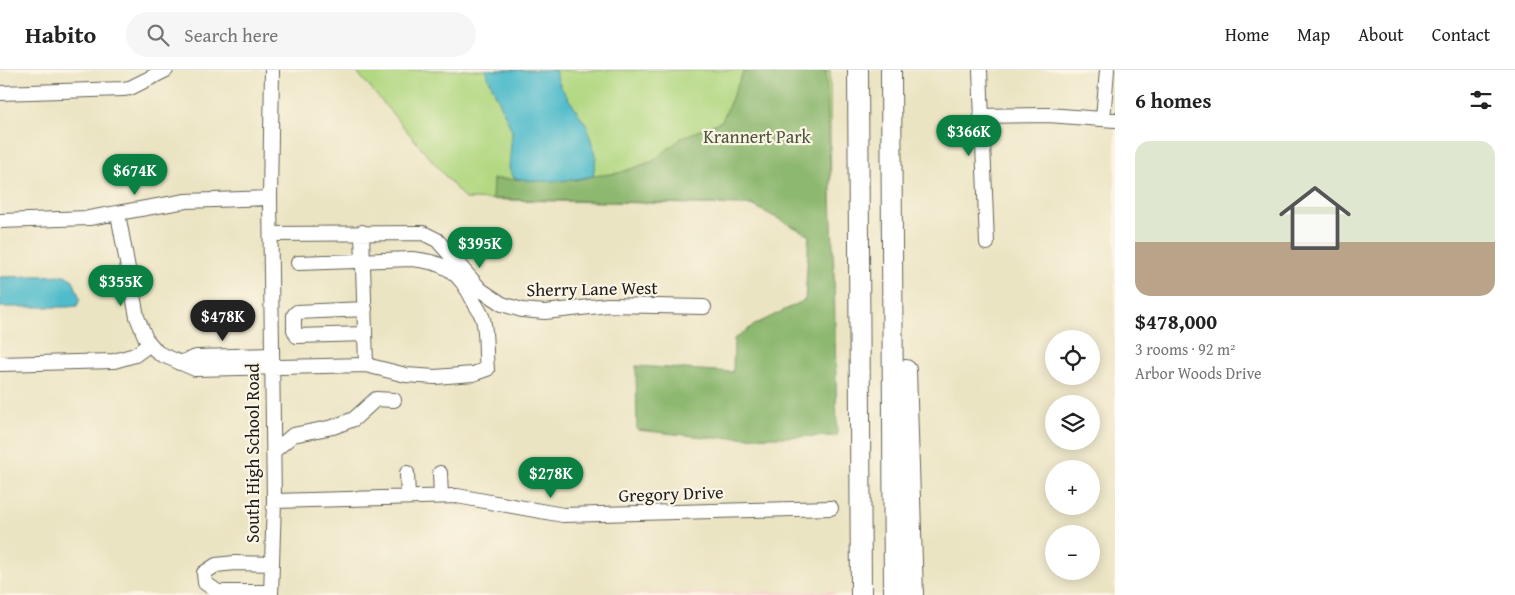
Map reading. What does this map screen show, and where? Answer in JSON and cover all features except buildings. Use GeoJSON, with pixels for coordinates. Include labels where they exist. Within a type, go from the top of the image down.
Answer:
{"type":"FeatureCollection","features":[{"type":"Feature","properties":{"kind":"highway"},"geometry":{"type":"LineString","coordinates":[[858,70],[861,595]]}},
{"type":"Feature","properties":{"kind":"highway"},"geometry":{"type":"LineString","coordinates":[[891,70],[894,595]]}},
{"type":"Feature","properties":{"kind":"highway"},"geometry":{"type":"LineString","coordinates":[[893,274],[906,346],[913,595]]}},
{"type":"Feature","properties":{"kind":"street"},"geometry":{"type":"LineString","coordinates":[[0,93],[123,89],[130,88],[166,70]]}},
{"type":"Feature","properties":{"kind":"street","name":"South High School Road"},"geometry":{"type":"LineString","coordinates":[[271,594],[274,501],[270,198],[272,70]]}},
{"type":"Feature","properties":{"kind":"street"},"geometry":{"type":"LineString","coordinates":[[980,70],[987,243]]}},
{"type":"Feature","properties":{"kind":"street"},"geometry":{"type":"LineString","coordinates":[[982,116],[1048,115],[1109,119],[1107,70]]}},
{"type":"Feature","properties":{"kind":"street"},"geometry":{"type":"LineString","coordinates":[[0,221],[89,218],[186,202],[270,198]]}},
{"type":"Feature","properties":{"kind":"street"},"geometry":{"type":"LineString","coordinates":[[118,214],[138,320],[142,332],[158,353],[179,363],[195,368],[272,361],[366,365],[406,375],[435,377],[473,374],[487,369],[486,342],[482,318],[460,277],[441,264],[428,260],[412,259],[298,263]]}},
{"type":"Feature","properties":{"kind":"street"},"geometry":{"type":"LineString","coordinates":[[362,232],[366,365]]}},
{"type":"Feature","properties":{"kind":"street","name":"Sherry Lane West"},"geometry":{"type":"LineString","coordinates":[[271,234],[423,233],[437,240],[481,290],[502,304],[522,310],[546,312],[608,305],[704,306]]}},
{"type":"Feature","properties":{"kind":"street"},"geometry":{"type":"LineString","coordinates":[[364,309],[297,312],[294,316],[294,330],[297,336],[365,334]]}},
{"type":"Feature","properties":{"kind":"street"},"geometry":{"type":"LineString","coordinates":[[0,364],[114,361],[135,355],[150,344]]}},
{"type":"Feature","properties":{"kind":"street"},"geometry":{"type":"LineString","coordinates":[[273,452],[293,435],[333,427],[354,419],[376,399],[394,400]]}},
{"type":"Feature","properties":{"kind":"street"},"geometry":{"type":"LineString","coordinates":[[273,426],[293,435]]}},
{"type":"Feature","properties":{"kind":"street"},"geometry":{"type":"LineString","coordinates":[[407,473],[408,497]]}},
{"type":"Feature","properties":{"kind":"street"},"geometry":{"type":"LineString","coordinates":[[440,473],[441,496]]}},
{"type":"Feature","properties":{"kind":"street","name":"Gregory Drive"},"geometry":{"type":"LineString","coordinates":[[274,501],[441,496],[465,497],[563,515],[831,508]]}},
{"type":"Feature","properties":{"kind":"street"},"geometry":{"type":"LineString","coordinates":[[271,594],[218,592],[205,583],[204,573],[216,564],[272,564]]}},
{"type":"Feature","properties":{"kind":"shaded area"},"geometry":{"type":"Polygon","coordinates":[[[834,591],[834,595],[567,595],[834,591]]]}},
{"type":"Feature","properties":{"kind":"green space","name":"Krannert Park"},"geometry":{"type":"Polygon","coordinates":[[[355,70],[830,70],[831,207],[465,199],[355,70]]]}},
{"type":"Feature","properties":{"kind":"green space"},"geometry":{"type":"Polygon","coordinates":[[[744,70],[826,70],[834,272],[837,436],[713,438],[637,430],[636,366],[733,372],[734,339],[756,324],[805,300],[809,235],[752,205],[492,199],[493,179],[575,180],[619,173],[653,161],[683,137],[722,121],[744,70]]]}},
{"type":"Feature","properties":{"kind":"water"},"geometry":{"type":"Polygon","coordinates":[[[485,70],[555,70],[560,86],[587,126],[596,158],[593,176],[554,181],[514,178],[509,168],[512,131],[485,70]]]}},
{"type":"Feature","properties":{"kind":"water"},"geometry":{"type":"Polygon","coordinates":[[[65,275],[73,280],[80,299],[77,306],[0,307],[0,277],[65,275]]]}}]}
